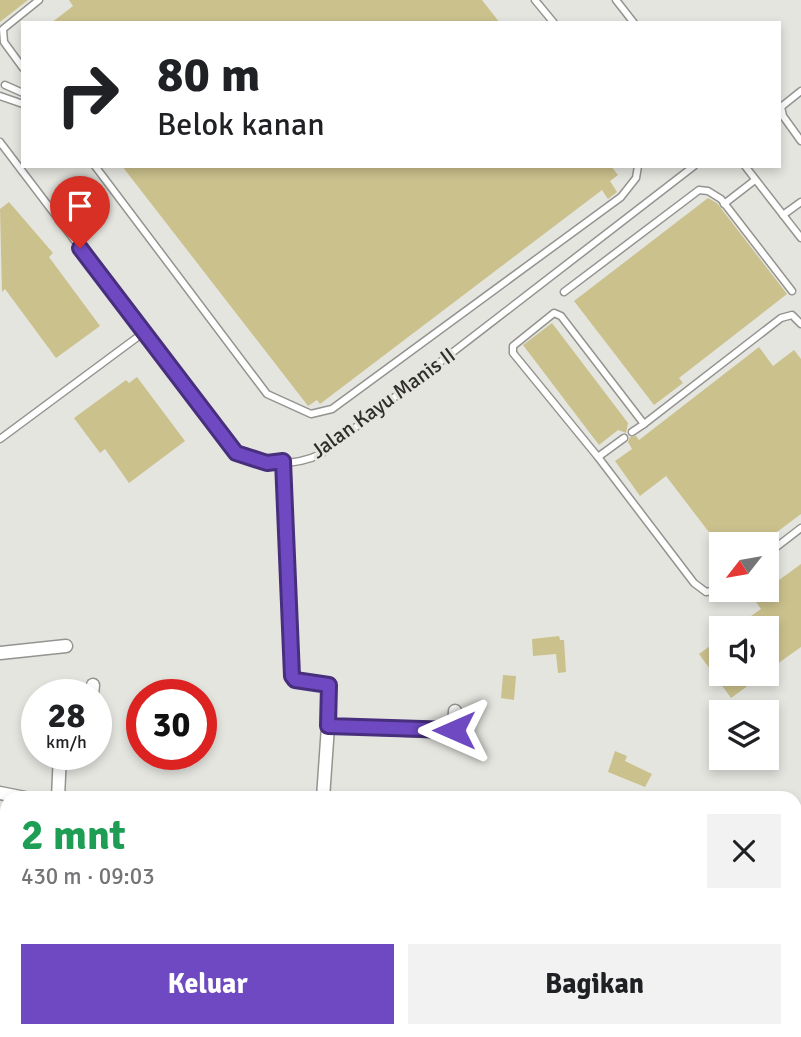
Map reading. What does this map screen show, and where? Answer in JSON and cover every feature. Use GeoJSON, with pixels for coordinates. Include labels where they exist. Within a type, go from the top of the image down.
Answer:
{"type":"FeatureCollection","features":[{"type":"Feature","properties":{"kind":"street"},"geometry":{"type":"LineString","coordinates":[[283,461],[292,676],[295,680],[329,685],[323,791]]}},
{"type":"Feature","properties":{"kind":"street"},"geometry":{"type":"LineString","coordinates":[[0,653],[66,646]]}},
{"type":"Feature","properties":{"kind":"street"},"geometry":{"type":"LineString","coordinates":[[328,726],[451,732],[454,730],[455,711]]}},
{"type":"Feature","properties":{"kind":"street"},"geometry":{"type":"LineString","coordinates":[[58,791],[59,770]]}},
{"type":"Feature","properties":{"kind":"lane"},"geometry":{"type":"LineString","coordinates":[[21,65],[4,42],[3,29],[39,0]]}},
{"type":"Feature","properties":{"kind":"lane"},"geometry":{"type":"LineString","coordinates":[[535,0],[552,21]]}},
{"type":"Feature","properties":{"kind":"lane"},"geometry":{"type":"LineString","coordinates":[[616,0],[632,21]]}},
{"type":"Feature","properties":{"kind":"lane"},"geometry":{"type":"LineString","coordinates":[[5,85],[21,92]]}},
{"type":"Feature","properties":{"kind":"lane"},"geometry":{"type":"LineString","coordinates":[[801,91],[783,105],[781,112],[801,141]]}},
{"type":"Feature","properties":{"kind":"lane"},"geometry":{"type":"LineString","coordinates":[[0,96],[21,103]]}},
{"type":"Feature","properties":{"kind":"lane","name":"Jalan Kayu Manis II"},"geometry":{"type":"LineString","coordinates":[[0,142],[236,453],[267,463],[311,458],[321,454],[691,168]]}},
{"type":"Feature","properties":{"kind":"lane"},"geometry":{"type":"LineString","coordinates":[[97,168],[267,394],[311,414],[332,409],[621,197],[636,178],[638,168]]}},
{"type":"Feature","properties":{"kind":"lane"},"geometry":{"type":"LineString","coordinates":[[746,168],[801,238]]}},
{"type":"Feature","properties":{"kind":"lane"},"geometry":{"type":"LineString","coordinates":[[724,204],[755,180]]}},
{"type":"Feature","properties":{"kind":"lane"},"geometry":{"type":"LineString","coordinates":[[564,292],[699,190],[716,195],[792,291]]}},
{"type":"Feature","properties":{"kind":"lane"},"geometry":{"type":"LineString","coordinates":[[783,215],[801,202]]}},
{"type":"Feature","properties":{"kind":"lane"},"geometry":{"type":"LineString","coordinates":[[644,424],[561,316],[554,313],[513,346],[513,352],[598,457],[694,583],[709,591]]}},
{"type":"Feature","properties":{"kind":"lane"},"geometry":{"type":"LineString","coordinates":[[632,432],[781,318],[792,315],[801,324]]}},
{"type":"Feature","properties":{"kind":"lane"},"geometry":{"type":"LineString","coordinates":[[0,439],[143,333]]}},
{"type":"Feature","properties":{"kind":"lane"},"geometry":{"type":"LineString","coordinates":[[598,457],[624,438]]}},
{"type":"Feature","properties":{"kind":"lane"},"geometry":{"type":"LineString","coordinates":[[779,545],[801,528]]}},
{"type":"Feature","properties":{"kind":"building"},"geometry":{"type":"Polygon","coordinates":[[[0,0],[28,0],[0,22],[0,0]]]}},
{"type":"Feature","properties":{"kind":"building"},"geometry":{"type":"Polygon","coordinates":[[[69,0],[482,0],[498,21],[54,21],[73,6],[69,0]]]}},
{"type":"Feature","properties":{"kind":"building"},"geometry":{"type":"Polygon","coordinates":[[[124,168],[613,168],[618,175],[610,181],[617,192],[608,199],[602,190],[320,404],[317,400],[308,406],[124,168]]]}},
{"type":"Feature","properties":{"kind":"building"},"geometry":{"type":"Polygon","coordinates":[[[708,198],[717,203],[787,294],[679,378],[683,383],[654,405],[574,301],[708,198]]]}},
{"type":"Feature","properties":{"kind":"building"},"geometry":{"type":"Polygon","coordinates":[[[9,202],[53,253],[49,257],[100,326],[56,358],[5,289],[2,292],[0,209],[9,202]]]}},
{"type":"Feature","properties":{"kind":"building"},"geometry":{"type":"Polygon","coordinates":[[[552,323],[628,423],[626,433],[618,430],[599,445],[523,345],[552,323]]]}},
{"type":"Feature","properties":{"kind":"building"},"geometry":{"type":"Polygon","coordinates":[[[759,347],[773,366],[794,350],[801,359],[801,514],[777,532],[709,532],[666,476],[640,496],[615,461],[632,449],[628,442],[630,437],[636,436],[639,440],[759,347]]]}},
{"type":"Feature","properties":{"kind":"building"},"geometry":{"type":"Polygon","coordinates":[[[137,377],[185,441],[129,483],[105,449],[100,453],[74,418],[126,380],[129,383],[137,377]]]}},
{"type":"Feature","properties":{"kind":"building"},"geometry":{"type":"Polygon","coordinates":[[[801,564],[801,647],[779,663],[779,616],[751,616],[761,609],[756,602],[779,602],[779,580],[801,564]]]}},
{"type":"Feature","properties":{"kind":"building"},"geometry":{"type":"Polygon","coordinates":[[[559,636],[560,640],[564,640],[566,672],[558,673],[556,654],[533,656],[532,639],[559,636]]]}},
{"type":"Feature","properties":{"kind":"building"},"geometry":{"type":"Polygon","coordinates":[[[709,647],[709,668],[699,654],[709,647]]]}},
{"type":"Feature","properties":{"kind":"building"},"geometry":{"type":"Polygon","coordinates":[[[503,675],[516,676],[514,700],[501,698],[503,675]]]}},
{"type":"Feature","properties":{"kind":"building"},"geometry":{"type":"Polygon","coordinates":[[[722,686],[748,686],[731,698],[722,686]]]}},
{"type":"Feature","properties":{"kind":"building"},"geometry":{"type":"Polygon","coordinates":[[[615,751],[627,756],[625,761],[652,774],[645,787],[608,772],[615,751]]]}},
{"type":"Feature","properties":{"kind":"route"},"geometry":{"type":"LineString","coordinates":[[80,248],[236,453],[244,458],[267,463],[283,461],[290,665],[293,679],[329,685],[328,726],[454,730]]}}]}
